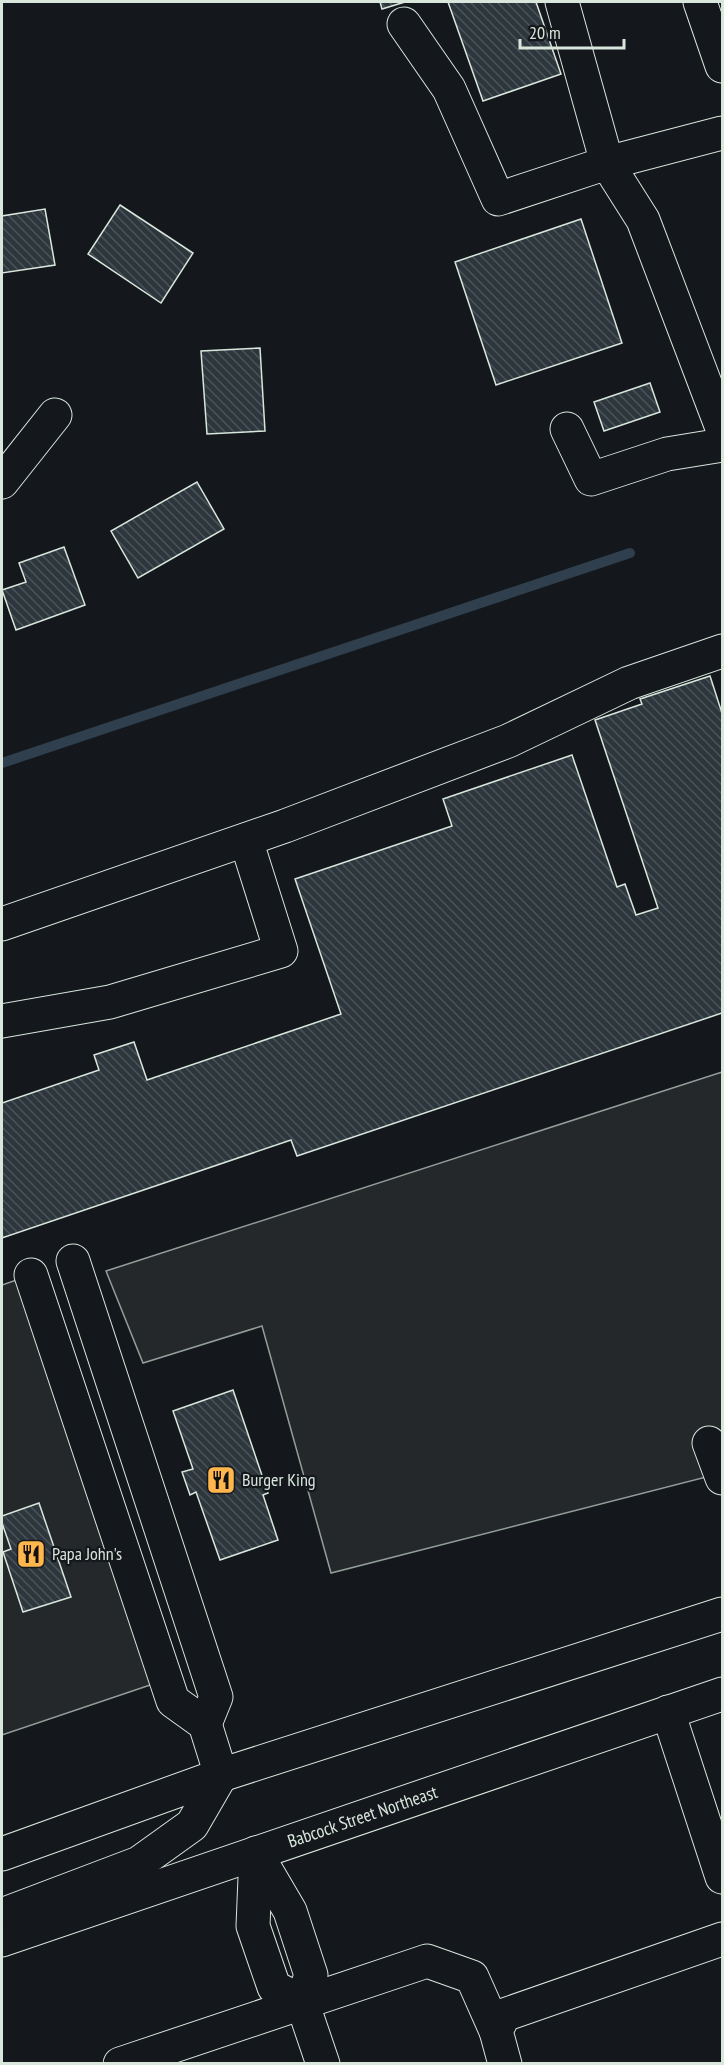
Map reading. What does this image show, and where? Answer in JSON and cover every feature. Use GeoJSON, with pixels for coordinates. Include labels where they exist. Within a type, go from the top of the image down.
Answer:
{"type":"FeatureCollection","features":[{"type":"Feature","properties":{"kind":"main road"},"geometry":{"type":"LineString","coordinates":[[562,2],[607,163],[644,220],[723,428]]}},
{"type":"Feature","properties":{"kind":"main road"},"geometry":{"type":"LineString","coordinates":[[700,2],[723,66]]}},
{"type":"Feature","properties":{"kind":"main road"},"geometry":{"type":"LineString","coordinates":[[404,24],[449,89],[488,181],[498,199],[607,163],[723,133]]}},
{"type":"Feature","properties":{"kind":"main road"},"geometry":{"type":"LineString","coordinates":[[2,482],[55,415]]}},
{"type":"Feature","properties":{"kind":"main road"},"geometry":{"type":"LineString","coordinates":[[567,429],[591,479],[667,454],[723,445]]}},
{"type":"Feature","properties":{"kind":"main road"},"geometry":{"type":"LineString","coordinates":[[2,924],[246,840],[508,741],[629,683],[723,651]]}},
{"type":"Feature","properties":{"kind":"main road"},"geometry":{"type":"LineString","coordinates":[[2,1021],[110,1002],[281,951],[246,840]]}},
{"type":"Feature","properties":{"kind":"main road"},"geometry":{"type":"LineString","coordinates":[[73,1261],[216,1697],[205,1724]]}},
{"type":"Feature","properties":{"kind":"main road"},"geometry":{"type":"LineString","coordinates":[[2,1915],[139,1863],[192,1825],[222,1775],[205,1724],[173,1701],[31,1275]]}},
{"type":"Feature","properties":{"kind":"main road"},"geometry":{"type":"LineString","coordinates":[[709,1443],[723,1478]]}},
{"type":"Feature","properties":{"kind":"main road"},"geometry":{"type":"LineString","coordinates":[[2,1854],[222,1775],[723,1614]]}},
{"type":"Feature","properties":{"kind":"main road","name":"Babcock Street Northeast"},"geometry":{"type":"LineString","coordinates":[[2,1940],[723,1694]]}},
{"type":"Feature","properties":{"kind":"main road"},"geometry":{"type":"LineString","coordinates":[[668,1712],[722,1877]]}},
{"type":"Feature","properties":{"kind":"main road"},"geometry":{"type":"LineString","coordinates":[[256,1853],[290,1911],[311,1975],[302,2002],[323,2064]]}},
{"type":"Feature","properties":{"kind":"main road"},"geometry":{"type":"LineString","coordinates":[[496,2031],[504,2015],[723,1938]]}},
{"type":"Feature","properties":{"kind":"main road"},"geometry":{"type":"LineString","coordinates":[[120,2064],[427,1961],[472,1977],[496,2031],[505,2064]]}},
{"type":"Feature","properties":{"kind":"shaded area"},"geometry":{"type":"Polygon","coordinates":[[[722,1072],[722,1473],[331,1573],[262,1326],[143,1363],[106,1271],[722,1072]]]}},
{"type":"Feature","properties":{"kind":"shaded area"},"geometry":{"type":"Polygon","coordinates":[[[31,1275],[165,1680],[2,1735],[2,1285],[31,1275]]]}},
{"type":"Feature","properties":{"kind":"building"},"geometry":{"type":"Polygon","coordinates":[[[380,2],[405,2],[382,9],[380,2]]]}},
{"type":"Feature","properties":{"kind":"building"},"geometry":{"type":"Polygon","coordinates":[[[448,2],[536,2],[561,74],[483,101],[448,2]]]}},
{"type":"Feature","properties":{"kind":"building"},"geometry":{"type":"Polygon","coordinates":[[[120,205],[193,253],[161,303],[88,254],[120,205]]]}},
{"type":"Feature","properties":{"kind":"building"},"geometry":{"type":"Polygon","coordinates":[[[45,209],[55,265],[2,273],[2,216],[45,209]]]}},
{"type":"Feature","properties":{"kind":"building"},"geometry":{"type":"Polygon","coordinates":[[[581,219],[622,343],[496,385],[455,262],[581,219]]]}},
{"type":"Feature","properties":{"kind":"building"},"geometry":{"type":"Polygon","coordinates":[[[260,348],[265,431],[207,434],[201,351],[260,348]]]}},
{"type":"Feature","properties":{"kind":"building"},"geometry":{"type":"Polygon","coordinates":[[[650,383],[660,412],[604,431],[594,402],[650,383]]]}},
{"type":"Feature","properties":{"kind":"building"},"geometry":{"type":"Polygon","coordinates":[[[197,482],[224,529],[138,578],[111,531],[197,482]]]}},
{"type":"Feature","properties":{"kind":"building"},"geometry":{"type":"Polygon","coordinates":[[[64,547],[85,605],[16,630],[2,590],[26,582],[19,563],[64,547]]]}},
{"type":"Feature","properties":{"kind":"building"},"geometry":{"type":"Polygon","coordinates":[[[710,676],[722,713],[722,1013],[297,1156],[291,1140],[2,1238],[2,1103],[99,1070],[94,1055],[134,1042],[147,1080],[341,1014],[295,879],[452,826],[443,799],[572,755],[617,887],[625,884],[636,915],[658,908],[595,720],[642,704],[640,699],[710,676]]]}},
{"type":"Feature","properties":{"kind":"building"},"geometry":{"type":"Polygon","coordinates":[[[233,1390],[268,1493],[263,1495],[278,1540],[220,1560],[196,1492],[190,1495],[182,1472],[193,1469],[173,1411],[233,1390]]]}},
{"type":"Feature","properties":{"kind":"building"},"geometry":{"type":"Polygon","coordinates":[[[39,1503],[71,1597],[23,1612],[3,1552],[11,1549],[2,1523],[2,1516],[39,1503]]]}},
{"type":"Feature","properties":{"kind":"waterway"},"geometry":{"type":"LineString","coordinates":[[2,763],[630,553]]}},
{"type":"Feature","properties":{"kind":"place","name":"Burger King"},"geometry":{"type":"Point","coordinates":[221,1480]}},
{"type":"Feature","properties":{"kind":"place","name":"Papa John's"},"geometry":{"type":"Point","coordinates":[31,1554]}}]}
